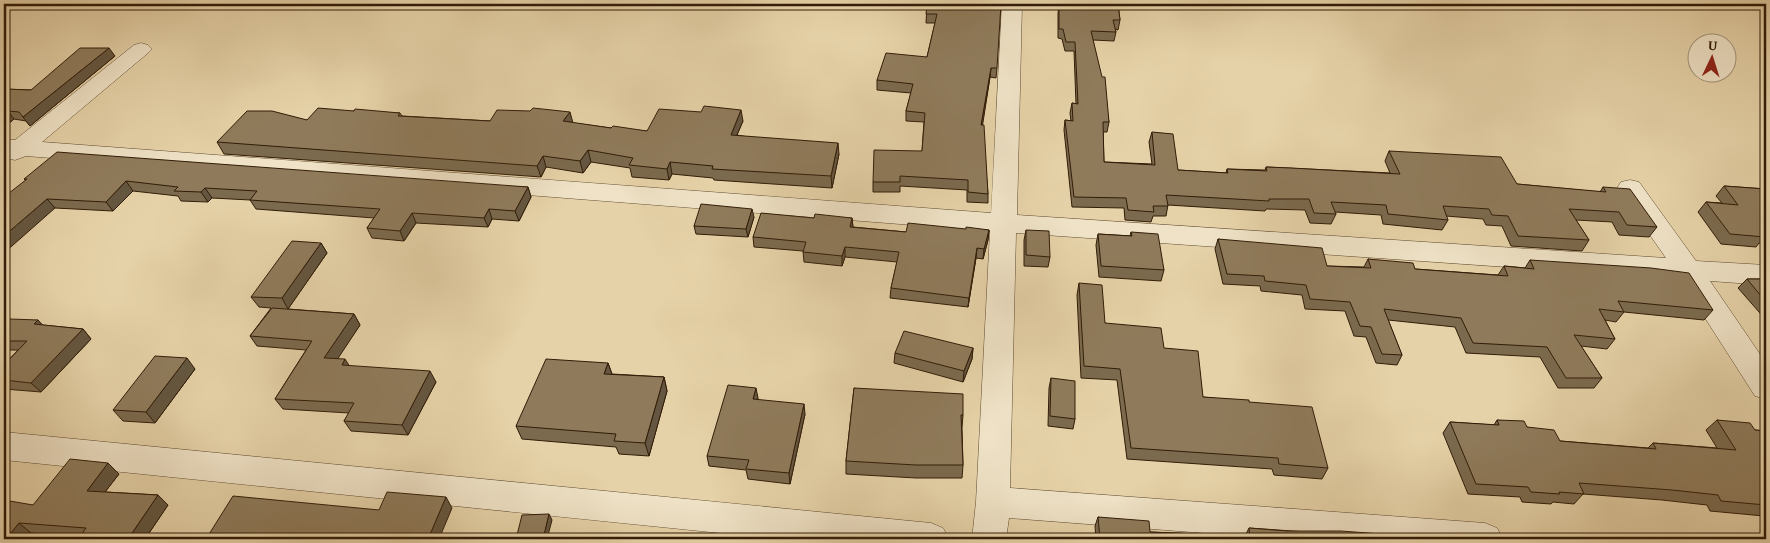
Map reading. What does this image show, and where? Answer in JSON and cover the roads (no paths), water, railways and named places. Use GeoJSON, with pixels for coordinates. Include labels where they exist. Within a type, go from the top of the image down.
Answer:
{"type":"FeatureCollection","features":[{"type":"Feature","properties":{"kind":"street"},"geometry":{"type":"LineString","coordinates":[[989,539],[993,502],[1012,4]]}},
{"type":"Feature","properties":{"kind":"street"},"geometry":{"type":"LineString","coordinates":[[10,152],[141,49]]}},
{"type":"Feature","properties":{"kind":"street"},"geometry":{"type":"LineString","coordinates":[[10,152],[1766,275]]}},
{"type":"Feature","properties":{"kind":"street"},"geometry":{"type":"LineString","coordinates":[[1630,188],[1688,270],[1766,387]]}},
{"type":"Feature","properties":{"kind":"street"},"geometry":{"type":"LineString","coordinates":[[4,446],[932,539]]}},
{"type":"Feature","properties":{"kind":"street"},"geometry":{"type":"LineString","coordinates":[[993,502],[1484,539]]}}]}
